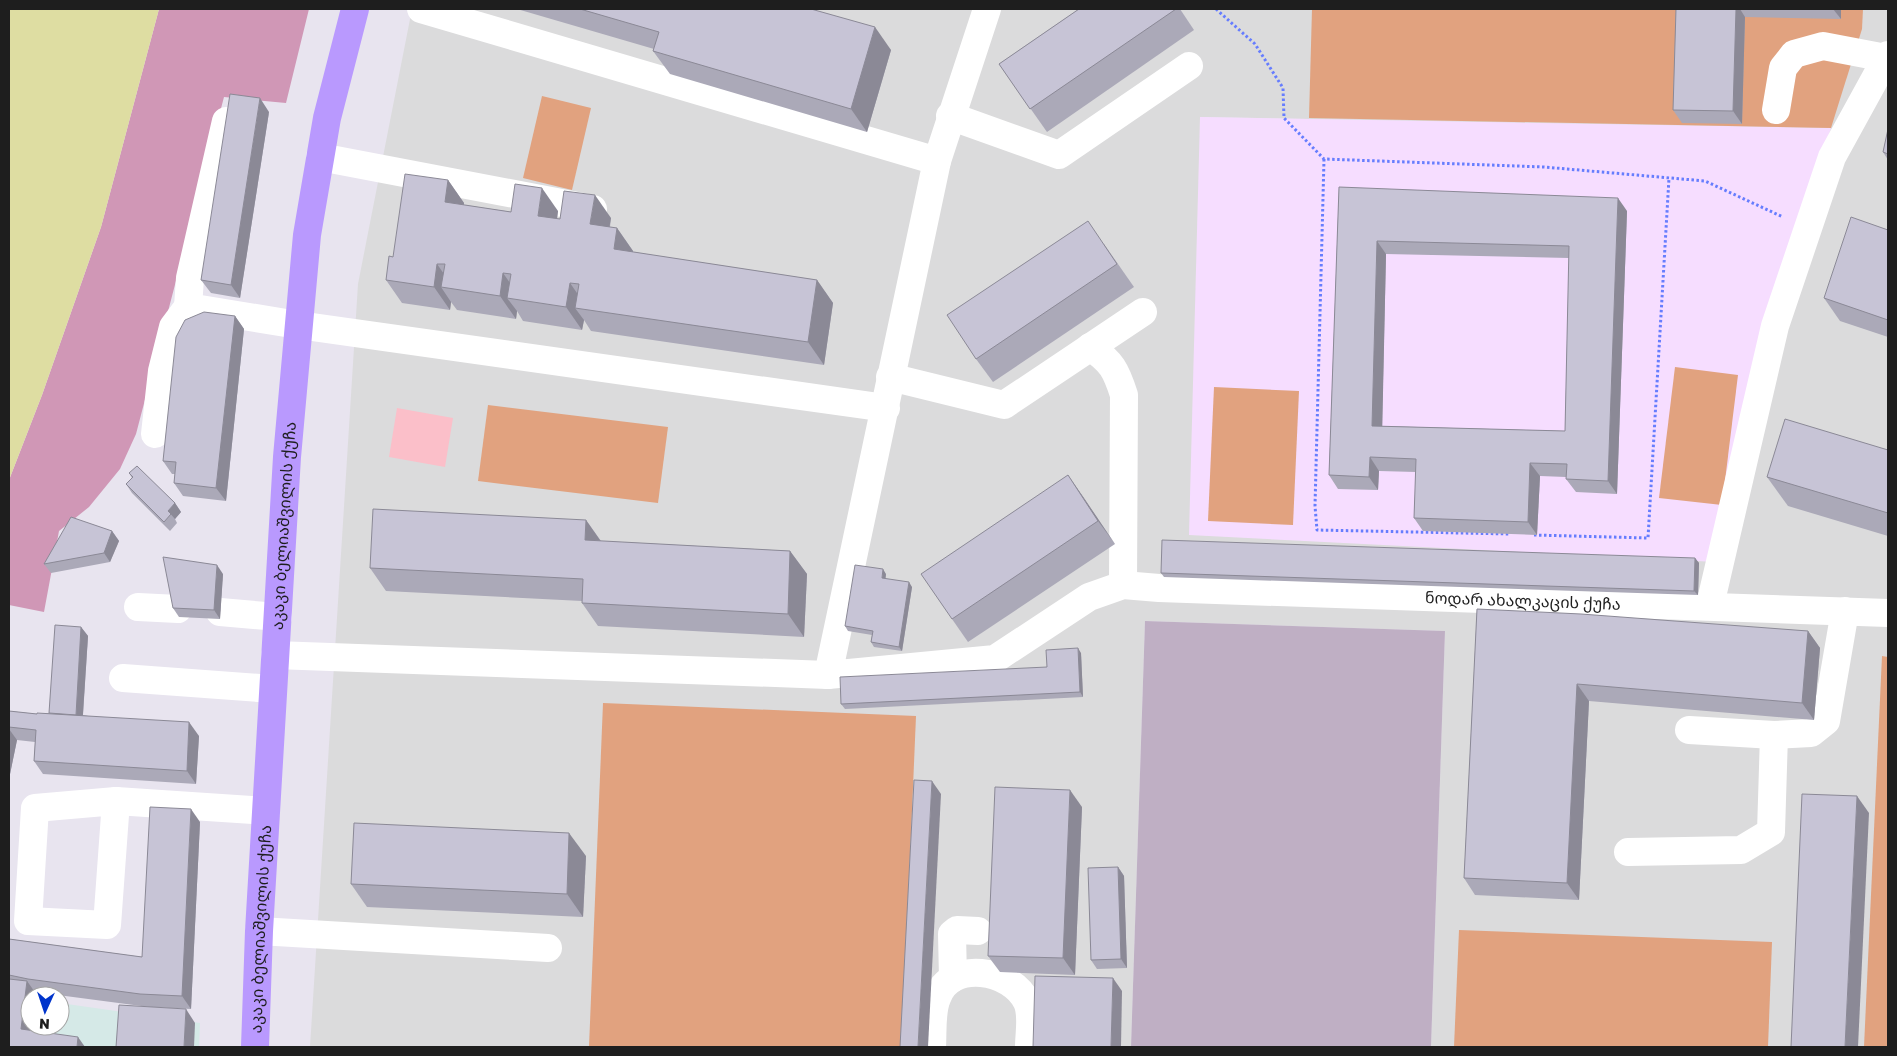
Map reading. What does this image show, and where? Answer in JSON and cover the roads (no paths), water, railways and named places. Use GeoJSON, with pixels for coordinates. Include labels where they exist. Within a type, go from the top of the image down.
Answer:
{"type":"FeatureCollection","features":[{"type":"Feature","properties":{"kind":"main road","name":"აკაკი ბელიაშვილის ქუჩა"},"geometry":{"type":"LineString","coordinates":[[254,1047],[275,655],[306,235],[327,118],[355,9]]}},
{"type":"Feature","properties":{"kind":"lane"},"geometry":{"type":"LineString","coordinates":[[421,9],[937,161]]}},
{"type":"Feature","properties":{"kind":"lane"},"geometry":{"type":"LineString","coordinates":[[828,675],[937,161],[950,116],[988,9]]}},
{"type":"Feature","properties":{"kind":"lane"},"geometry":{"type":"LineString","coordinates":[[1710,605],[1775,326],[1832,157],[1887,56],[1824,46],[1794,54],[1783,68],[1776,110]]}},
{"type":"Feature","properties":{"kind":"lane"},"geometry":{"type":"LineString","coordinates":[[950,116],[1059,155],[1188,66]]}},
{"type":"Feature","properties":{"kind":"lane"},"geometry":{"type":"LineString","coordinates":[[155,434],[164,362],[173,327],[188,307],[190,278],[226,121]]}},
{"type":"Feature","properties":{"kind":"lane"},"geometry":{"type":"LineString","coordinates":[[320,158],[593,209]]}},
{"type":"Feature","properties":{"kind":"lane"},"geometry":{"type":"LineString","coordinates":[[188,307],[298,325],[886,408]]}},
{"type":"Feature","properties":{"kind":"lane"},"geometry":{"type":"LineString","coordinates":[[890,377],[1004,405],[1143,312]]}},
{"type":"Feature","properties":{"kind":"lane"},"geometry":{"type":"LineString","coordinates":[[275,655],[828,675],[995,659],[1089,597],[1123,585],[1124,395],[1116,371],[1107,359],[1090,348]]}},
{"type":"Feature","properties":{"kind":"lane","name":"ნოდარ ახალკაცის ქუჩა"},"geometry":{"type":"LineString","coordinates":[[1123,585],[1159,588],[1710,605],[1888,613]]}},
{"type":"Feature","properties":{"kind":"lane"},"geometry":{"type":"LineString","coordinates":[[138,607],[178,609]]}},
{"type":"Feature","properties":{"kind":"lane"},"geometry":{"type":"LineString","coordinates":[[1689,730],[1774,735],[1811,733],[1826,721],[1845,611]]}},
{"type":"Feature","properties":{"kind":"lane"},"geometry":{"type":"LineString","coordinates":[[220,612],[278,617]]}},
{"type":"Feature","properties":{"kind":"lane"},"geometry":{"type":"LineString","coordinates":[[123,678],[273,689]]}},
{"type":"Feature","properties":{"kind":"lane"},"geometry":{"type":"LineString","coordinates":[[1628,852],[1740,850],[1771,832],[1774,735]]}},
{"type":"Feature","properties":{"kind":"lane"},"geometry":{"type":"LineString","coordinates":[[116,802],[107,925],[28,920],[35,808],[116,802],[266,811]]}},
{"type":"Feature","properties":{"kind":"lane"},"geometry":{"type":"LineString","coordinates":[[953,978],[952,934],[956,930],[978,931]]}},
{"type":"Feature","properties":{"kind":"lane"},"geometry":{"type":"LineString","coordinates":[[259,931],[548,948]]}},
{"type":"Feature","properties":{"kind":"lane"},"geometry":{"type":"LineString","coordinates":[[932,1047],[936,998],[944,985],[953,978],[980,972],[999,976],[1015,985],[1027,1001],[1030,1017],[1029,1047]]}}]}
